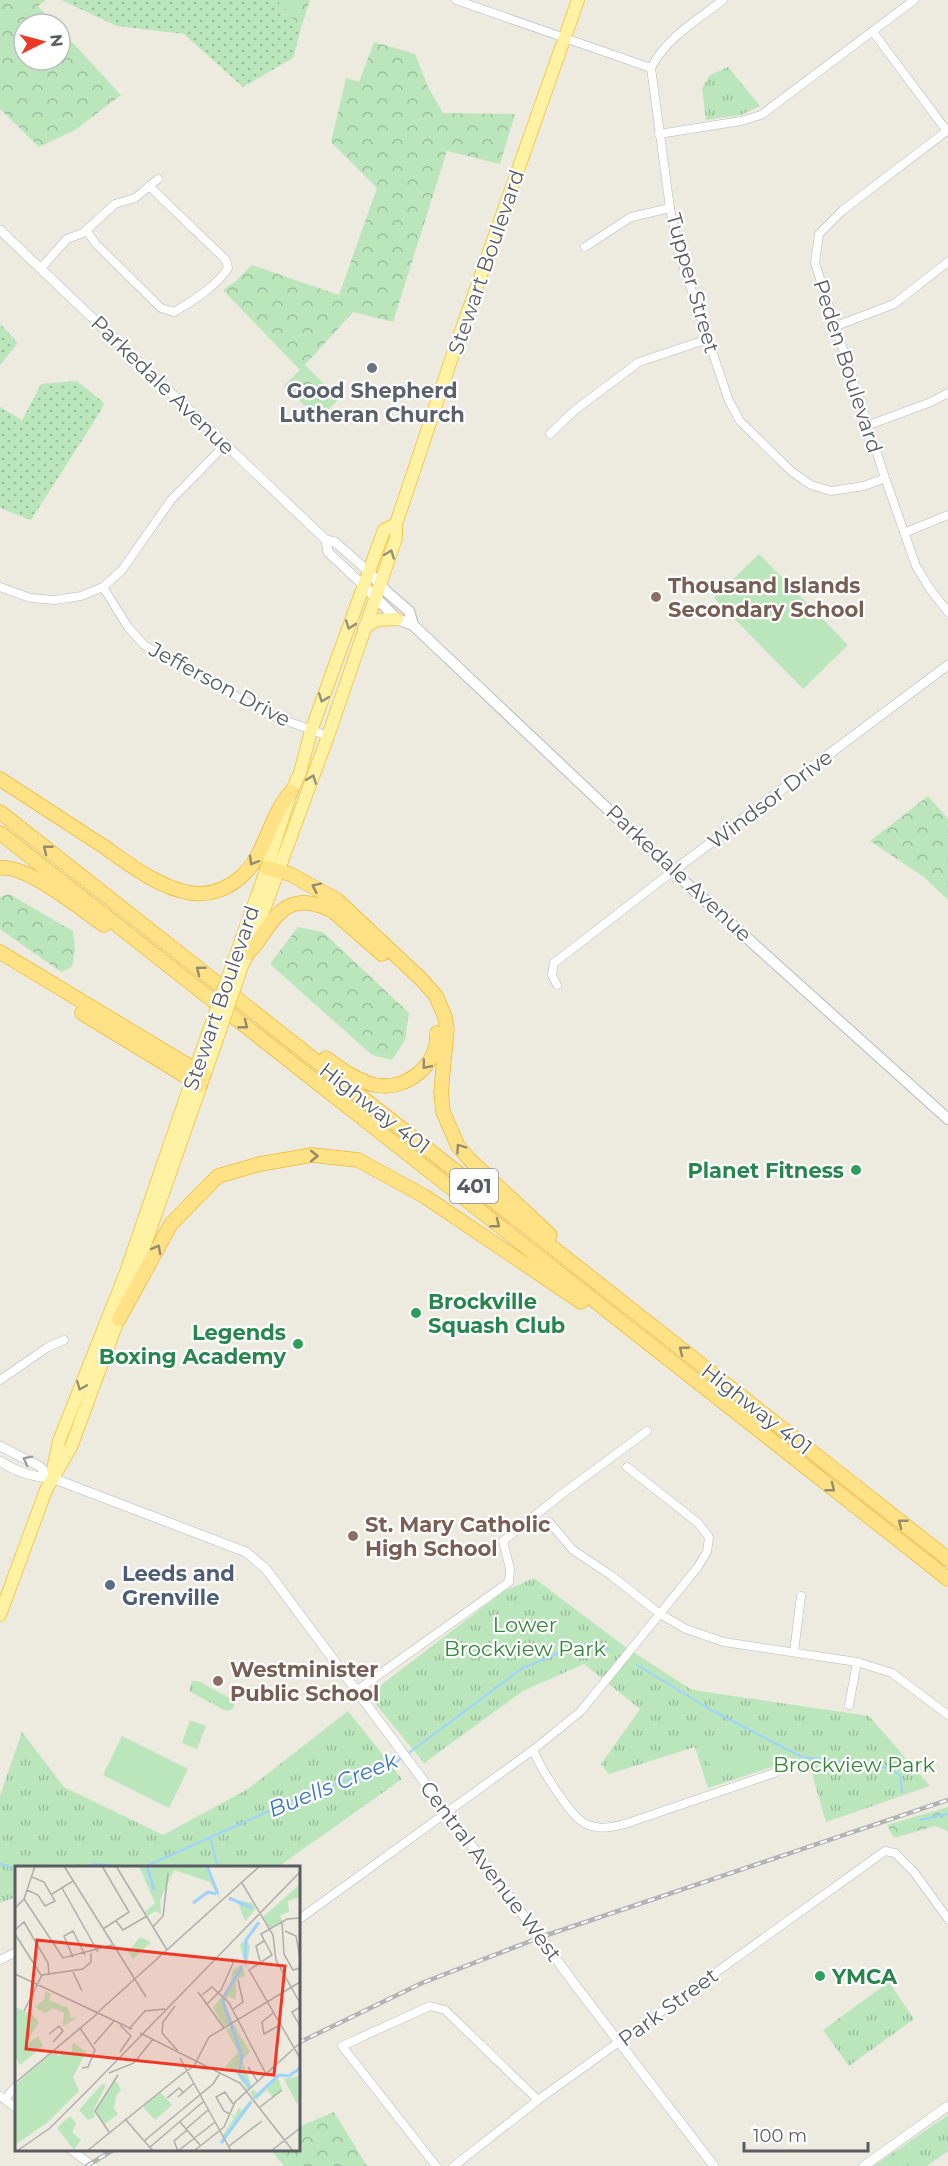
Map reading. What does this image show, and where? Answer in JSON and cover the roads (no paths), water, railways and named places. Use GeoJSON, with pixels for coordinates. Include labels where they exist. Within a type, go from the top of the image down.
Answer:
{"type":"FeatureCollection","features":[{"type":"Feature","properties":{"kind":"highway"},"geometry":{"type":"LineString","coordinates":[[0,779],[136,868],[170,888],[193,893],[225,889],[243,875],[256,857],[280,804],[291,792]]}},
{"type":"Feature","properties":{"kind":"highway","name":"Highway 401"},"geometry":{"type":"LineString","coordinates":[[0,812],[948,1559]]}},
{"type":"Feature","properties":{"kind":"highway","name":"Highway 401"},"geometry":{"type":"LineString","coordinates":[[0,833],[948,1580]]}},
{"type":"Feature","properties":{"kind":"highway"},"geometry":{"type":"LineString","coordinates":[[0,868],[10,867],[29,874],[118,935],[136,940]]}},
{"type":"Feature","properties":{"kind":"highway"},"geometry":{"type":"LineString","coordinates":[[273,870],[290,874],[338,900],[436,996],[445,1017],[447,1029],[441,1092],[443,1112],[458,1146],[514,1203],[588,1268],[607,1291]]}},
{"type":"Feature","properties":{"kind":"highway"},"geometry":{"type":"LineString","coordinates":[[219,985],[249,1002],[345,1071],[374,1085],[392,1084],[411,1079],[429,1063],[438,1043],[434,1009],[420,989],[327,907],[305,902],[284,908],[275,917],[259,943],[248,953]]}},
{"type":"Feature","properties":{"kind":"highway"},"geometry":{"type":"LineString","coordinates":[[0,952],[198,1077]]}},
{"type":"Feature","properties":{"kind":"highway"},"geometry":{"type":"LineString","coordinates":[[0,964],[198,1077]]}},
{"type":"Feature","properties":{"kind":"highway"},"geometry":{"type":"LineString","coordinates":[[119,1319],[171,1224],[218,1176],[260,1164],[312,1155],[358,1160],[424,1196],[589,1308],[636,1344],[653,1349]]}},
{"type":"Feature","properties":{"kind":"main road","name":"Stewart Boulevard"},"geometry":{"type":"LineString","coordinates":[[52,1478],[58,1441],[125,1275],[273,870],[328,736],[396,538],[396,524],[456,347],[578,0]]}},
{"type":"Feature","properties":{"kind":"main road","name":"Stewart Boulevard"},"geometry":{"type":"LineString","coordinates":[[237,964],[248,953],[273,870],[291,792],[300,773],[311,731],[363,585],[384,530],[396,524]]}},
{"type":"Feature","properties":{"kind":"main road","name":"Parkedale Avenue"},"geometry":{"type":"LineString","coordinates":[[369,572],[409,611],[413,625]]}},
{"type":"Feature","properties":{"kind":"main road","name":"Parkedale Avenue"},"geometry":{"type":"LineString","coordinates":[[363,585],[397,619],[413,625],[674,871],[948,1119]]}},
{"type":"Feature","properties":{"kind":"main road"},"geometry":{"type":"LineString","coordinates":[[364,627],[377,620],[397,619]]}},
{"type":"Feature","properties":{"kind":"main road","name":"Stewart Boulevard"},"geometry":{"type":"LineString","coordinates":[[0,1616],[52,1478],[71,1447],[119,1319],[198,1077]]}},
{"type":"Feature","properties":{"kind":"street"},"geometry":{"type":"LineString","coordinates":[[456,0],[651,68],[657,55],[676,36],[723,0]]}},
{"type":"Feature","properties":{"kind":"street"},"geometry":{"type":"LineString","coordinates":[[659,134],[741,121],[761,115],[914,0]]}},
{"type":"Feature","properties":{"kind":"street"},"geometry":{"type":"LineString","coordinates":[[873,32],[947,130]]}},
{"type":"Feature","properties":{"kind":"street","name":"Tupper Street"},"geometry":{"type":"LineString","coordinates":[[651,68],[670,208],[680,256],[729,401],[740,421],[791,471],[811,485],[831,492],[864,486],[885,478]]}},
{"type":"Feature","properties":{"kind":"street","name":"Peden Boulevard"},"geometry":{"type":"LineString","coordinates":[[947,130],[843,210],[819,234],[815,263],[916,566],[948,612]]}},
{"type":"Feature","properties":{"kind":"street"},"geometry":{"type":"LineString","coordinates":[[41,268],[67,239],[83,233],[115,204],[135,198],[158,178]]}},
{"type":"Feature","properties":{"kind":"street"},"geometry":{"type":"LineString","coordinates":[[86,230],[96,244],[161,308],[174,312],[185,306],[224,276],[228,268],[226,260],[149,186]]}},
{"type":"Feature","properties":{"kind":"street"},"geometry":{"type":"LineString","coordinates":[[585,248],[631,217],[670,208]]}},
{"type":"Feature","properties":{"kind":"street","name":"Parkedale Avenue"},"geometry":{"type":"LineString","coordinates":[[0,230],[326,540],[335,542],[369,572]]}},
{"type":"Feature","properties":{"kind":"street"},"geometry":{"type":"LineString","coordinates":[[836,326],[894,304],[948,262]]}},
{"type":"Feature","properties":{"kind":"street"},"geometry":{"type":"LineString","coordinates":[[550,434],[575,411],[639,362],[708,339]]}},
{"type":"Feature","properties":{"kind":"street"},"geometry":{"type":"LineString","coordinates":[[868,425],[931,402],[948,393]]}},
{"type":"Feature","properties":{"kind":"street"},"geometry":{"type":"LineString","coordinates":[[0,587],[30,598],[55,600],[81,596],[103,587],[122,570],[171,500],[225,445]]}},
{"type":"Feature","properties":{"kind":"street"},"geometry":{"type":"LineString","coordinates":[[904,532],[948,515]]}},
{"type":"Feature","properties":{"kind":"street","name":"Parkedale Avenue"},"geometry":{"type":"LineString","coordinates":[[326,540],[328,552],[363,585]]}},
{"type":"Feature","properties":{"kind":"street","name":"Jefferson Drive"},"geometry":{"type":"LineString","coordinates":[[103,587],[128,627],[144,645],[268,714],[328,736]]}},
{"type":"Feature","properties":{"kind":"street","name":"Windsor Drive"},"geometry":{"type":"LineString","coordinates":[[557,985],[552,975],[554,963],[948,665]]}},
{"type":"Feature","properties":{"kind":"street"},"geometry":{"type":"LineString","coordinates":[[0,1380],[48,1347],[64,1340]]}},
{"type":"Feature","properties":{"kind":"street"},"geometry":{"type":"LineString","coordinates":[[356,1691],[509,1582],[510,1569],[503,1541],[647,1431]]}},
{"type":"Feature","properties":{"kind":"street","name":"Central Avenue West"},"geometry":{"type":"LineString","coordinates":[[0,1446],[39,1467],[52,1478]]}},
{"type":"Feature","properties":{"kind":"street","name":"Central Avenue West"},"geometry":{"type":"LineString","coordinates":[[0,1461],[17,1471],[36,1477],[52,1478],[246,1552],[266,1569],[579,1990],[714,2166]]}},
{"type":"Feature","properties":{"kind":"street"},"geometry":{"type":"LineString","coordinates":[[300,1919],[533,1750],[581,1711],[697,1568],[707,1552],[709,1537],[698,1523],[627,1467]]}},
{"type":"Feature","properties":{"kind":"street"},"geometry":{"type":"LineString","coordinates":[[549,1522],[573,1550],[612,1576],[660,1614],[686,1629],[724,1642],[858,1662],[892,1673],[948,1715]]}},
{"type":"Feature","properties":{"kind":"street"},"geometry":{"type":"LineString","coordinates":[[794,1652],[801,1596]]}},
{"type":"Feature","properties":{"kind":"street"},"geometry":{"type":"LineString","coordinates":[[849,1705],[858,1662]]}},
{"type":"Feature","properties":{"kind":"street"},"geometry":{"type":"LineString","coordinates":[[533,1750],[539,1764],[572,1811],[586,1825],[603,1829],[625,1824],[774,1773],[787,1765]]}},
{"type":"Feature","properties":{"kind":"street","name":"Park Street"},"geometry":{"type":"LineString","coordinates":[[454,2166],[538,2100],[885,1851],[895,1853],[914,1872],[948,1919]]}},
{"type":"Feature","properties":{"kind":"street"},"geometry":{"type":"LineString","coordinates":[[0,1960],[15,1952]]}},
{"type":"Feature","properties":{"kind":"street"},"geometry":{"type":"LineString","coordinates":[[436,2166],[342,2046],[430,2006],[445,2010],[538,2100]]}},
{"type":"Feature","properties":{"kind":"street"},"geometry":{"type":"LineString","coordinates":[[15,2087],[2,2097],[15,2107]]}},
{"type":"Feature","properties":{"kind":"street"},"geometry":{"type":"LineString","coordinates":[[864,2166],[948,2106]]}},
{"type":"Feature","properties":{"kind":"street"},"geometry":{"type":"LineString","coordinates":[[72,2151],[93,2166]]}},
{"type":"Feature","properties":{"kind":"waterway","name":"Buells Creek"},"geometry":{"type":"LineString","coordinates":[[406,1755],[521,1669],[580,1644],[598,1644],[608,1649]]}},
{"type":"Feature","properties":{"kind":"waterway","name":"Buells Creek"},"geometry":{"type":"LineString","coordinates":[[637,1665],[713,1711],[802,1757],[888,1768],[900,1775],[902,1792]]}},
{"type":"Feature","properties":{"kind":"waterway","name":"Buells Creek"},"geometry":{"type":"LineString","coordinates":[[146,1866],[305,1795],[396,1763],[401,1758]]}},
{"type":"Feature","properties":{"kind":"waterway","name":"Buells Creek"},"geometry":{"type":"LineString","coordinates":[[920,1820],[948,1814]]}},
{"type":"Feature","properties":{"kind":"waterway"},"geometry":{"type":"LineString","coordinates":[[210,1837],[217,1866]]}},
{"type":"Feature","properties":{"kind":"waterway","name":"Buells Creek"},"geometry":{"type":"LineString","coordinates":[[0,1864],[15,1869]]}},
{"type":"Feature","properties":{"kind":"waterway","name":"Buells Creek"},"geometry":{"type":"LineString","coordinates":[[88,1866],[101,1864],[114,1866]]}},
{"type":"Feature","properties":{"kind":"railway"},"geometry":{"type":"LineString","coordinates":[[300,2042],[422,1983],[541,1937],[948,1800]]}},
{"type":"Feature","properties":{"kind":"railway"},"geometry":{"type":"LineString","coordinates":[[87,2166],[111,2151]]}},
{"type":"Feature","properties":{"kind":"place","name":"Good Shepherd Lutheran Church"},"geometry":{"type":"Point","coordinates":[372,368]}},
{"type":"Feature","properties":{"kind":"place","name":"Thousand Islands Secondary School"},"geometry":{"type":"Point","coordinates":[656,597]}},
{"type":"Feature","properties":{"kind":"place","name":"Planet Fitness"},"geometry":{"type":"Point","coordinates":[856,1170]}},
{"type":"Feature","properties":{"kind":"place","name":"Brockville Squash Club"},"geometry":{"type":"Point","coordinates":[416,1313]}},
{"type":"Feature","properties":{"kind":"place","name":"Legends Boxing Academy"},"geometry":{"type":"Point","coordinates":[298,1344]}},
{"type":"Feature","properties":{"kind":"place","name":"St. Mary Catholic High School"},"geometry":{"type":"Point","coordinates":[353,1536]}},
{"type":"Feature","properties":{"kind":"place","name":"Leeds and Grenville"},"geometry":{"type":"Point","coordinates":[110,1585]}},
{"type":"Feature","properties":{"kind":"place","name":"Westminister Public School"},"geometry":{"type":"Point","coordinates":[218,1681]}},
{"type":"Feature","properties":{"kind":"place","name":"YMCA"},"geometry":{"type":"Point","coordinates":[820,1976]}},
{"type":"Feature","properties":{"kind":"park label","name":"Lower Brockview Park"},"geometry":{"type":"Point","coordinates":[525,1636]}},
{"type":"Feature","properties":{"kind":"park label","name":"Brockview Park"},"geometry":{"type":"Point","coordinates":[854,1764]}}]}
